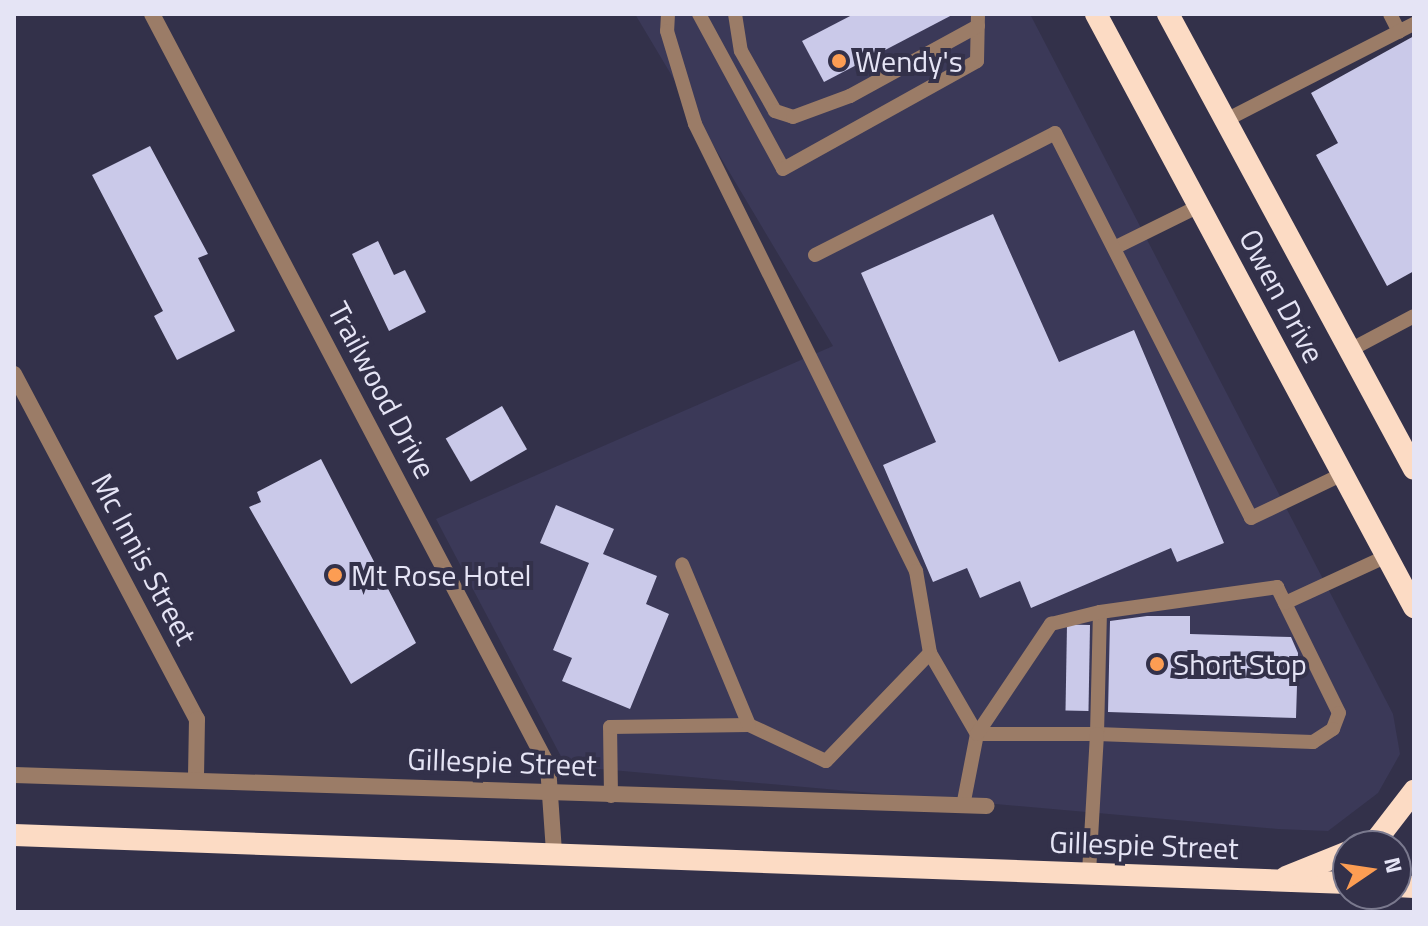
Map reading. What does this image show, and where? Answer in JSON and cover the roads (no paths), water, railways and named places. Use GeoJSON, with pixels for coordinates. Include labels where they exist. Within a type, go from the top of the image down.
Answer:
{"type":"FeatureCollection","features":[{"type":"Feature","properties":{"kind":"highway","name":"Owen Drive"},"geometry":{"type":"LineString","coordinates":[[1096,14],[1414,607]]}},
{"type":"Feature","properties":{"kind":"highway","name":"Owen Drive"},"geometry":{"type":"LineString","coordinates":[[1168,14],[1414,469]]}},
{"type":"Feature","properties":{"kind":"highway"},"geometry":{"type":"LineString","coordinates":[[1384,830],[1414,791]]}},
{"type":"Feature","properties":{"kind":"highway","name":"Gillespie Street"},"geometry":{"type":"LineString","coordinates":[[14,835],[1332,882]]}},
{"type":"Feature","properties":{"kind":"highway"},"geometry":{"type":"LineString","coordinates":[[1277,880],[1332,858]]}},
{"type":"Feature","properties":{"kind":"street","name":"Trailwood Drive"},"geometry":{"type":"LineString","coordinates":[[152,14],[548,766],[553,795],[554,852]]}},
{"type":"Feature","properties":{"kind":"street","name":"Mc Innis Street"},"geometry":{"type":"LineString","coordinates":[[14,374],[197,719],[196,778]]}},
{"type":"Feature","properties":{"kind":"street","name":"Gillespie Street"},"geometry":{"type":"LineString","coordinates":[[14,775],[196,778],[553,795],[805,797],[987,806]]}},
{"type":"Feature","properties":{"kind":"lane"},"geometry":{"type":"LineString","coordinates":[[668,14],[667,31],[695,124],[916,571],[930,653],[977,734]]}},
{"type":"Feature","properties":{"kind":"lane"},"geometry":{"type":"LineString","coordinates":[[699,14],[783,169],[977,61],[978,20]]}},
{"type":"Feature","properties":{"kind":"lane"},"geometry":{"type":"LineString","coordinates":[[735,14],[741,51],[775,111],[793,117],[850,96],[978,20]]}},
{"type":"Feature","properties":{"kind":"lane"},"geometry":{"type":"LineString","coordinates":[[1390,14],[1399,32]]}},
{"type":"Feature","properties":{"kind":"lane"},"geometry":{"type":"LineString","coordinates":[[1226,120],[1414,24]]}},
{"type":"Feature","properties":{"kind":"lane"},"geometry":{"type":"LineString","coordinates":[[815,255],[1055,133],[1251,518],[1343,474]]}},
{"type":"Feature","properties":{"kind":"lane"},"geometry":{"type":"LineString","coordinates":[[1114,248],[1199,206]]}},
{"type":"Feature","properties":{"kind":"lane"},"geometry":{"type":"LineString","coordinates":[[1350,350],[1414,316]]}},
{"type":"Feature","properties":{"kind":"lane"},"geometry":{"type":"LineString","coordinates":[[1285,603],[1387,556]]}},
{"type":"Feature","properties":{"kind":"lane"},"geometry":{"type":"LineString","coordinates":[[682,564],[749,725]]}},
{"type":"Feature","properties":{"kind":"lane"},"geometry":{"type":"LineString","coordinates":[[963,806],[977,734],[1051,624],[1100,612],[1277,587],[1339,713],[1333,729],[1313,742],[1097,734],[977,734]]}},
{"type":"Feature","properties":{"kind":"lane"},"geometry":{"type":"LineString","coordinates":[[1089,873],[1100,612]]}},
{"type":"Feature","properties":{"kind":"lane"},"geometry":{"type":"LineString","coordinates":[[611,796],[610,727],[749,725],[826,761],[930,653]]}},
{"type":"Feature","properties":{"kind":"place","name":"Wendy's"},"geometry":{"type":"Point","coordinates":[839,61]}},
{"type":"Feature","properties":{"kind":"place","name":"Mt Rose Hotel"},"geometry":{"type":"Point","coordinates":[335,575]}},
{"type":"Feature","properties":{"kind":"place","name":"Short Stop"},"geometry":{"type":"Point","coordinates":[1157,664]}}]}
